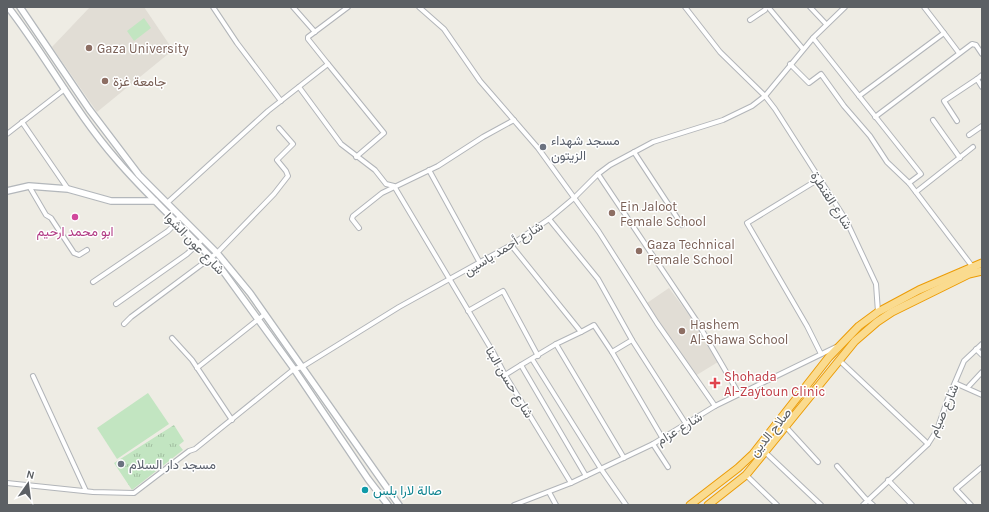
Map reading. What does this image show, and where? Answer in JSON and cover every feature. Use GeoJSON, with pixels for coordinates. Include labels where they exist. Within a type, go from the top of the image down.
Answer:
{"type":"FeatureCollection","features":[{"type":"Feature","properties":{"kind":"highway","name":"صلاح الدين"},"geometry":{"type":"LineString","coordinates":[[690,505],[738,468],[753,454],[841,345],[859,326],[878,312],[919,290],[972,266],[982,264]]}},
{"type":"Feature","properties":{"kind":"highway","name":"صلاح الدين"},"geometry":{"type":"LineString","coordinates":[[708,505],[746,475],[855,341],[876,322],[892,312],[970,274],[982,271]]}},
{"type":"Feature","properties":{"kind":"main road","name":"شارع عون الشوا"},"geometry":{"type":"LineString","coordinates":[[8,7],[115,158],[153,200],[211,258],[294,370],[368,479],[388,505]]}},
{"type":"Feature","properties":{"kind":"main road","name":"شارع عون الشوا"},"geometry":{"type":"LineString","coordinates":[[20,7],[89,109],[139,176],[204,238],[265,314],[400,505]]}},
{"type":"Feature","properties":{"kind":"main road"},"geometry":{"type":"LineString","coordinates":[[8,190],[29,186],[68,189],[111,201],[153,200],[167,203]]}},
{"type":"Feature","properties":{"kind":"street"},"geometry":{"type":"LineString","coordinates":[[213,7],[237,43],[281,101]]}},
{"type":"Feature","properties":{"kind":"street"},"geometry":{"type":"LineString","coordinates":[[293,7],[315,32]]}},
{"type":"Feature","properties":{"kind":"street"},"geometry":{"type":"LineString","coordinates":[[348,7],[308,37],[308,39],[384,133],[356,157]]}},
{"type":"Feature","properties":{"kind":"street"},"geometry":{"type":"LineString","coordinates":[[419,7],[444,29],[480,81],[538,148],[599,232],[657,323],[715,406]]}},
{"type":"Feature","properties":{"kind":"street","name":"شارع القنطرة"},"geometry":{"type":"LineString","coordinates":[[685,7],[720,52],[775,109],[846,220],[865,257],[876,284],[878,312]]}},
{"type":"Feature","properties":{"kind":"street"},"geometry":{"type":"LineString","coordinates":[[750,20],[767,7],[803,50]]}},
{"type":"Feature","properties":{"kind":"street"},"geometry":{"type":"LineString","coordinates":[[810,7],[826,24]]}},
{"type":"Feature","properties":{"kind":"street","name":"شارع أحمد ياسين"},"geometry":{"type":"LineString","coordinates":[[7,483],[86,491],[134,493],[232,420],[294,370],[302,367],[399,307],[511,245],[549,220],[598,174],[634,152],[659,140],[739,114],[764,96],[813,38],[845,7]]}},
{"type":"Feature","properties":{"kind":"street"},"geometry":{"type":"LineString","coordinates":[[924,7],[959,53]]}},
{"type":"Feature","properties":{"kind":"street"},"geometry":{"type":"LineString","coordinates":[[859,96],[944,33]]}},
{"type":"Feature","properties":{"kind":"street"},"geometry":{"type":"LineString","coordinates":[[813,38],[921,174],[909,183]]}},
{"type":"Feature","properties":{"kind":"street"},"geometry":{"type":"LineString","coordinates":[[875,117],[972,44],[976,45],[982,54]]}},
{"type":"Feature","properties":{"kind":"street"},"geometry":{"type":"LineString","coordinates":[[167,203],[281,101],[328,64]]}},
{"type":"Feature","properties":{"kind":"street"},"geometry":{"type":"LineString","coordinates":[[790,64],[809,83],[821,74],[844,106],[870,136],[887,162],[909,183],[972,266]]}},
{"type":"Feature","properties":{"kind":"street"},"geometry":{"type":"LineString","coordinates":[[956,121],[944,101],[982,75]]}},
{"type":"Feature","properties":{"kind":"street"},"geometry":{"type":"LineString","coordinates":[[977,79],[982,86]]}},
{"type":"Feature","properties":{"kind":"street"},"geometry":{"type":"LineString","coordinates":[[298,87],[341,144],[356,157],[375,170],[386,184],[394,186]]}},
{"type":"Feature","properties":{"kind":"street"},"geometry":{"type":"LineString","coordinates":[[7,134],[65,89]]}},
{"type":"Feature","properties":{"kind":"street"},"geometry":{"type":"LineString","coordinates":[[359,228],[352,219],[353,216],[371,200],[394,186],[438,166],[483,137],[514,120]]}},
{"type":"Feature","properties":{"kind":"street"},"geometry":{"type":"LineString","coordinates":[[933,120],[960,158]]}},
{"type":"Feature","properties":{"kind":"street"},"geometry":{"type":"LineString","coordinates":[[22,122],[68,189]]}},
{"type":"Feature","properties":{"kind":"street"},"geometry":{"type":"LineString","coordinates":[[969,135],[982,126]]}},
{"type":"Feature","properties":{"kind":"street"},"geometry":{"type":"LineString","coordinates":[[124,324],[131,316],[217,253],[274,194],[288,176],[277,160],[293,144],[279,128]]}},
{"type":"Feature","properties":{"kind":"street"},"geometry":{"type":"LineString","coordinates":[[916,192],[973,147]]}},
{"type":"Feature","properties":{"kind":"street"},"geometry":{"type":"LineString","coordinates":[[634,152],[682,225]]}},
{"type":"Feature","properties":{"kind":"street"},"geometry":{"type":"LineString","coordinates":[[429,170],[480,263]]}},
{"type":"Feature","properties":{"kind":"street"},"geometry":{"type":"LineString","coordinates":[[598,174],[696,320],[739,394]]}},
{"type":"Feature","properties":{"kind":"street"},"geometry":{"type":"LineString","coordinates":[[819,179],[747,223],[807,326],[820,354]]}},
{"type":"Feature","properties":{"kind":"street"},"geometry":{"type":"LineString","coordinates":[[29,186],[46,215],[51,218],[74,253],[79,255],[87,250]]}},
{"type":"Feature","properties":{"kind":"street","name":"شارع حسن البنا"},"geometry":{"type":"LineString","coordinates":[[394,186],[493,352],[505,375],[571,483]]}},
{"type":"Feature","properties":{"kind":"street"},"geometry":{"type":"LineString","coordinates":[[93,282],[134,256],[168,231],[176,223],[180,215]]}},
{"type":"Feature","properties":{"kind":"street"},"geometry":{"type":"LineString","coordinates":[[549,220],[598,279],[632,340],[686,424],[684,429],[686,432]]}},
{"type":"Feature","properties":{"kind":"street"},"geometry":{"type":"LineString","coordinates":[[116,304],[199,245],[204,238]]}},
{"type":"Feature","properties":{"kind":"street"},"geometry":{"type":"LineString","coordinates":[[511,245],[581,332]]}},
{"type":"Feature","properties":{"kind":"street"},"geometry":{"type":"LineString","coordinates":[[468,311],[503,292],[523,332],[538,356]]}},
{"type":"Feature","properties":{"kind":"street"},"geometry":{"type":"LineString","coordinates":[[197,368],[265,314]]}},
{"type":"Feature","properties":{"kind":"street"},"geometry":{"type":"LineString","coordinates":[[505,375],[532,360],[556,344],[594,325],[612,352],[663,439]]}},
{"type":"Feature","properties":{"kind":"street"},"geometry":{"type":"LineString","coordinates":[[172,338],[197,368],[232,420]]}},
{"type":"Feature","properties":{"kind":"street"},"geometry":{"type":"LineString","coordinates":[[612,352],[632,340]]}},
{"type":"Feature","properties":{"kind":"street"},"geometry":{"type":"LineString","coordinates":[[556,344],[624,458]]}},
{"type":"Feature","properties":{"kind":"street","name":"شارع صيام"},"geometry":{"type":"LineString","coordinates":[[863,505],[928,444],[937,430],[964,361],[982,344]]}},
{"type":"Feature","properties":{"kind":"street","name":"شارع عزام"},"geometry":{"type":"LineString","coordinates":[[514,505],[571,483],[653,444],[715,406],[841,345]]}},
{"type":"Feature","properties":{"kind":"street"},"geometry":{"type":"LineString","coordinates":[[976,349],[982,355]]}},
{"type":"Feature","properties":{"kind":"street"},"geometry":{"type":"LineString","coordinates":[[532,360],[600,469],[626,505]]}},
{"type":"Feature","properties":{"kind":"street"},"geometry":{"type":"LineString","coordinates":[[839,360],[928,444]]}},
{"type":"Feature","properties":{"kind":"street"},"geometry":{"type":"LineString","coordinates":[[521,365],[586,476]]}},
{"type":"Feature","properties":{"kind":"street"},"geometry":{"type":"LineString","coordinates":[[969,386],[982,372]]}},
{"type":"Feature","properties":{"kind":"street"},"geometry":{"type":"LineString","coordinates":[[32,376],[86,491]]}},
{"type":"Feature","properties":{"kind":"street"},"geometry":{"type":"LineString","coordinates":[[955,383],[982,395]]}},
{"type":"Feature","properties":{"kind":"street"},"geometry":{"type":"LineString","coordinates":[[786,427],[818,462]]}},
{"type":"Feature","properties":{"kind":"street"},"geometry":{"type":"LineString","coordinates":[[653,444],[668,467]]}},
{"type":"Feature","properties":{"kind":"street"},"geometry":{"type":"LineString","coordinates":[[766,452],[821,505]]}},
{"type":"Feature","properties":{"kind":"street"},"geometry":{"type":"LineString","coordinates":[[837,466],[865,498],[874,505]]}},
{"type":"Feature","properties":{"kind":"street"},"geometry":{"type":"LineString","coordinates":[[971,505],[956,489],[982,467]]}},
{"type":"Feature","properties":{"kind":"street"},"geometry":{"type":"LineString","coordinates":[[746,475],[777,505]]}},
{"type":"Feature","properties":{"kind":"street"},"geometry":{"type":"LineString","coordinates":[[888,480],[912,505]]}},
{"type":"Feature","properties":{"kind":"street"},"geometry":{"type":"LineString","coordinates":[[549,492],[556,505]]}},
{"type":"Feature","properties":{"kind":"shaded area","name":"جامعة غزة"},"geometry":{"type":"Polygon","coordinates":[[[90,7],[144,7],[173,50],[97,112],[52,47],[90,7]]]}},
{"type":"Feature","properties":{"kind":"shaded area","name":"Hashem Al-Shawa School"},"geometry":{"type":"Polygon","coordinates":[[[669,288],[695,323],[718,362],[695,376],[647,303],[669,288]]]}},
{"type":"Feature","properties":{"kind":"green space"},"geometry":{"type":"Polygon","coordinates":[[[144,18],[151,28],[134,41],[127,31],[144,18]]]}},
{"type":"Feature","properties":{"kind":"green space"},"geometry":{"type":"Polygon","coordinates":[[[148,393],[169,424],[117,459],[97,428],[148,393]]]}},
{"type":"Feature","properties":{"kind":"green space"},"geometry":{"type":"Polygon","coordinates":[[[174,425],[184,441],[179,445],[183,450],[132,490],[114,463],[174,425]]]}},
{"type":"Feature","properties":{"kind":"place","name":"Gaza University"},"geometry":{"type":"Point","coordinates":[89,48]}},
{"type":"Feature","properties":{"kind":"place","name":"جامعة غزة"},"geometry":{"type":"Point","coordinates":[105,81]}},
{"type":"Feature","properties":{"kind":"place","name":"مسجد شهداء الزيتون"},"geometry":{"type":"Point","coordinates":[543,147]}},
{"type":"Feature","properties":{"kind":"place","name":"Ein Jaloot Female School"},"geometry":{"type":"Point","coordinates":[612,213]}},
{"type":"Feature","properties":{"kind":"place","name":"ابو محمد ارحيم"},"geometry":{"type":"Point","coordinates":[75,217]}},
{"type":"Feature","properties":{"kind":"place","name":"Gaza Technical Female School"},"geometry":{"type":"Point","coordinates":[639,251]}},
{"type":"Feature","properties":{"kind":"place","name":"Hashem Al-Shawa School"},"geometry":{"type":"Point","coordinates":[682,331]}},
{"type":"Feature","properties":{"kind":"place","name":"Shohada Al-Zaytoun Clinic"},"geometry":{"type":"Point","coordinates":[715,383]}},
{"type":"Feature","properties":{"kind":"place","name":"مسجد دار السلام"},"geometry":{"type":"Point","coordinates":[121,464]}},
{"type":"Feature","properties":{"kind":"place","name":"صالة لارا بلس"},"geometry":{"type":"Point","coordinates":[365,490]}}]}
